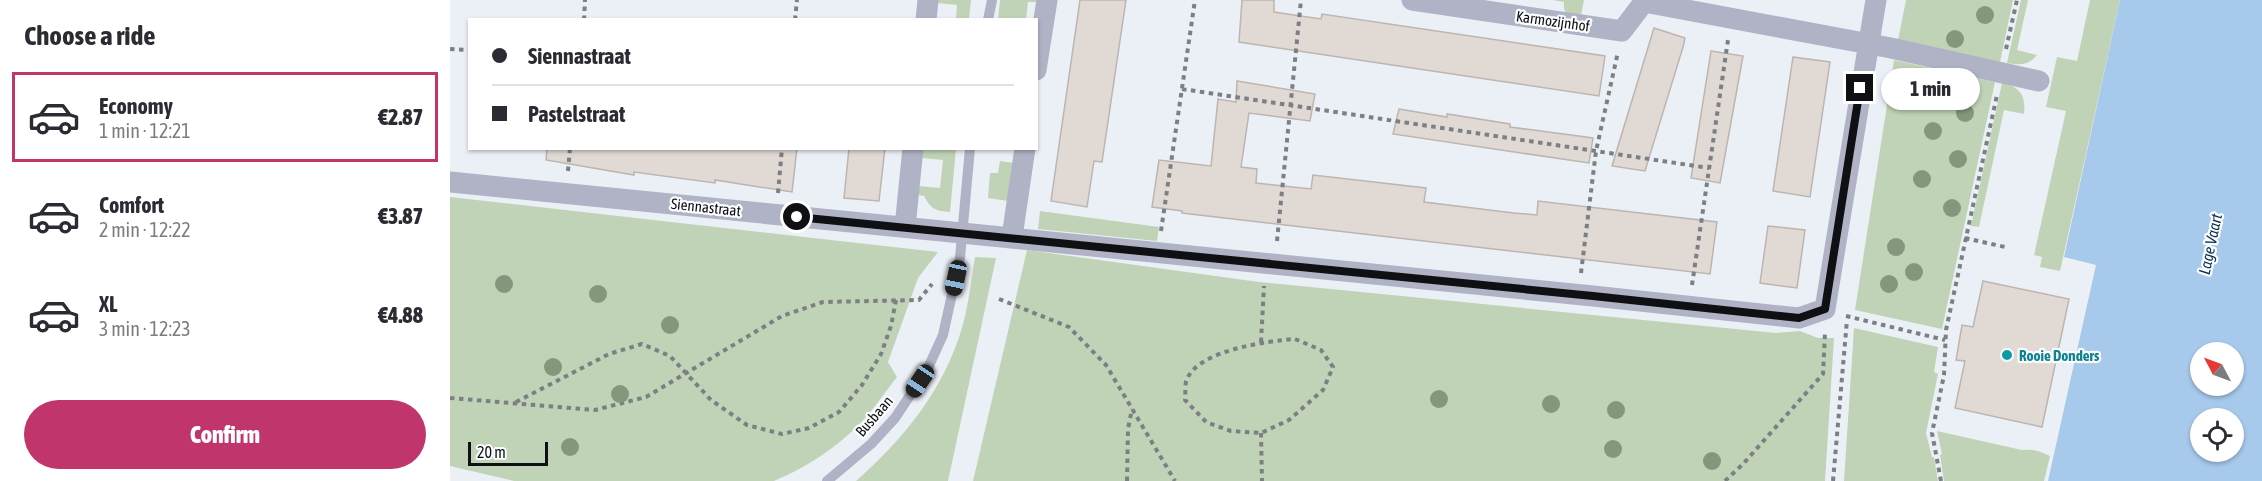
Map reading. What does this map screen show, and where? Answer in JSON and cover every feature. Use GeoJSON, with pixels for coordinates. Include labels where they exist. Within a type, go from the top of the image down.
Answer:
{"type":"FeatureCollection","features":[{"type":"Feature","properties":{"kind":"street"},"geometry":{"type":"LineString","coordinates":[[926,18],[928,0]]}},
{"type":"Feature","properties":{"kind":"street"},"geometry":{"type":"LineString","coordinates":[[1038,57],[1047,0]]}},
{"type":"Feature","properties":{"kind":"street","name":"Karmozijnhof"},"geometry":{"type":"LineString","coordinates":[[1412,0],[1622,31]]}},
{"type":"Feature","properties":{"kind":"street"},"geometry":{"type":"LineString","coordinates":[[1825,309],[1876,0]]}},
{"type":"Feature","properties":{"kind":"street"},"geometry":{"type":"LineString","coordinates":[[1622,31],[1643,1],[1867,44],[2039,81]]}},
{"type":"Feature","properties":{"kind":"street"},"geometry":{"type":"LineString","coordinates":[[904,227],[913,150]]}},
{"type":"Feature","properties":{"kind":"street"},"geometry":{"type":"LineString","coordinates":[[1012,237],[1025,150]]}},
{"type":"Feature","properties":{"kind":"street","name":"Siennastraat"},"geometry":{"type":"LineString","coordinates":[[450,182],[1799,318],[1825,309]]}},
{"type":"Feature","properties":{"kind":"lane"},"geometry":{"type":"LineString","coordinates":[[988,18],[992,0]]}},
{"type":"Feature","properties":{"kind":"lane","name":"Busbaan"},"geometry":{"type":"LineString","coordinates":[[827,481],[871,444],[895,418],[927,370],[943,335],[960,258],[970,150]]}},
{"type":"Feature","properties":{"kind":"path"},"geometry":{"type":"LineString","coordinates":[[584,18],[585,0]]}},
{"type":"Feature","properties":{"kind":"path"},"geometry":{"type":"LineString","coordinates":[[795,18],[796,0]]}},
{"type":"Feature","properties":{"kind":"path"},"geometry":{"type":"LineString","coordinates":[[1158,253],[1195,0]]}},
{"type":"Feature","properties":{"kind":"path"},"geometry":{"type":"LineString","coordinates":[[1261,342],[1291,105],[1300,0]]}},
{"type":"Feature","properties":{"kind":"path"},"geometry":{"type":"LineString","coordinates":[[1941,481],[1932,433],[1944,375],[1945,340],[2017,0]]}},
{"type":"Feature","properties":{"kind":"path"},"geometry":{"type":"LineString","coordinates":[[1689,306],[1731,19]]}},
{"type":"Feature","properties":{"kind":"path"},"geometry":{"type":"LineString","coordinates":[[1578,295],[1596,151],[1622,31]]}},
{"type":"Feature","properties":{"kind":"path"},"geometry":{"type":"LineString","coordinates":[[450,49],[468,50]]}},
{"type":"Feature","properties":{"kind":"path"},"geometry":{"type":"LineString","coordinates":[[1182,89],[1709,168]]}},
{"type":"Feature","properties":{"kind":"path"},"geometry":{"type":"LineString","coordinates":[[775,215],[783,150]]}},
{"type":"Feature","properties":{"kind":"path"},"geometry":{"type":"LineString","coordinates":[[1965,238],[2005,247]]}},
{"type":"Feature","properties":{"kind":"path"},"geometry":{"type":"LineString","coordinates":[[450,398],[595,410],[646,397],[782,316],[823,302],[919,300],[932,284]]}},
{"type":"Feature","properties":{"kind":"path"},"geometry":{"type":"LineString","coordinates":[[999,299],[1068,327],[1106,365],[1175,481]]}},
{"type":"Feature","properties":{"kind":"path"},"geometry":{"type":"LineString","coordinates":[[514,403],[609,354],[642,344],[670,356],[711,400],[747,425],[782,434],[809,428],[839,412],[862,386],[881,354],[891,326],[896,300]]}},
{"type":"Feature","properties":{"kind":"path"},"geometry":{"type":"LineString","coordinates":[[1725,481],[1824,374],[1825,309],[1945,340]]}},
{"type":"Feature","properties":{"kind":"path"},"geometry":{"type":"LineString","coordinates":[[1295,339],[1321,350],[1332,367],[1323,390],[1289,420],[1261,433],[1231,431],[1206,422],[1185,400],[1187,378],[1202,362],[1261,342],[1295,339]]}},
{"type":"Feature","properties":{"kind":"path"},"geometry":{"type":"LineString","coordinates":[[1126,481],[1128,429],[1132,409]]}},
{"type":"Feature","properties":{"kind":"path"},"geometry":{"type":"LineString","coordinates":[[1261,433],[1262,481]]}},
{"type":"Feature","properties":{"kind":"green space"},"geometry":{"type":"Polygon","coordinates":[[[937,0],[971,0],[969,18],[956,18],[957,5],[937,3],[937,0]]]}},
{"type":"Feature","properties":{"kind":"green space"},"geometry":{"type":"Polygon","coordinates":[[[1000,0],[1038,0],[1028,2],[1026,18],[998,18],[1000,0]]]}},
{"type":"Feature","properties":{"kind":"green space"},"geometry":{"type":"Polygon","coordinates":[[[1553,0],[1584,0],[1581,15],[1566,13],[1564,2],[1553,0]]]}},
{"type":"Feature","properties":{"kind":"green space"},"geometry":{"type":"Polygon","coordinates":[[[1906,0],[2013,0],[2000,62],[1898,40],[1906,0]]]}},
{"type":"Feature","properties":{"kind":"green space"},"geometry":{"type":"Polygon","coordinates":[[[2021,0],[2028,0],[2017,50],[2037,55],[2024,64],[2007,63],[2021,0]]]}},
{"type":"Feature","properties":{"kind":"green space"},"geometry":{"type":"Polygon","coordinates":[[[2090,0],[2120,0],[2060,271],[2040,267],[2042,257],[2034,255],[2066,111],[2046,107],[2057,57],[2077,61],[2090,0]]]}},
{"type":"Feature","properties":{"kind":"green space"},"geometry":{"type":"Polygon","coordinates":[[[1894,60],[1995,82],[1942,329],[1855,310],[1894,60]]]}},
{"type":"Feature","properties":{"kind":"green space"},"geometry":{"type":"Polygon","coordinates":[[[2002,83],[2013,87],[2023,97],[2024,114],[2004,110],[1979,227],[1971,226],[2002,83]]]}},
{"type":"Feature","properties":{"kind":"green space"},"geometry":{"type":"Polygon","coordinates":[[[922,150],[956,150],[950,212],[934,208],[924,196],[918,195],[919,186],[940,188],[943,160],[922,158],[922,150]]]}},
{"type":"Feature","properties":{"kind":"green space"},"geometry":{"type":"Polygon","coordinates":[[[1000,161],[1014,163],[1008,201],[988,198],[990,173],[998,173],[1000,161]]]}},
{"type":"Feature","properties":{"kind":"green space"},"geometry":{"type":"Polygon","coordinates":[[[450,197],[938,252],[918,278],[888,362],[897,377],[856,428],[832,448],[804,466],[774,481],[514,481],[450,466],[450,197]]]}},
{"type":"Feature","properties":{"kind":"green space"},"geometry":{"type":"Polygon","coordinates":[[[1040,211],[1159,227],[1157,241],[1038,229],[1040,211]]]}},
{"type":"Feature","properties":{"kind":"green space"},"geometry":{"type":"Polygon","coordinates":[[[1027,250],[1259,282],[1776,333],[1800,331],[1818,338],[1834,338],[1825,481],[973,481],[1027,250]]]}},
{"type":"Feature","properties":{"kind":"green space"},"geometry":{"type":"Polygon","coordinates":[[[975,257],[996,258],[948,481],[856,481],[891,448],[921,410],[946,369],[963,324],[975,257]]]}},
{"type":"Feature","properties":{"kind":"green space"},"geometry":{"type":"Polygon","coordinates":[[[1854,328],[1938,347],[1934,372],[1938,374],[1926,433],[1932,457],[1934,457],[1938,481],[1844,481],[1854,328]]]}},
{"type":"Feature","properties":{"kind":"green space"},"geometry":{"type":"Polygon","coordinates":[[[1937,431],[2046,454],[2050,456],[2044,481],[1944,481],[1937,431]]]}},
{"type":"Feature","properties":{"kind":"water","name":"Lage Vaart"},"geometry":{"type":"Polygon","coordinates":[[[2120,0],[2262,0],[2262,481],[2048,481],[2096,265],[2064,257],[2120,0]]]}},
{"type":"Feature","properties":{"kind":"building"},"geometry":{"type":"Polygon","coordinates":[[[1080,0],[1126,0],[1102,162],[1094,161],[1087,207],[1051,201],[1080,0]]]}},
{"type":"Feature","properties":{"kind":"building"},"geometry":{"type":"Polygon","coordinates":[[[1242,0],[1274,0],[1274,12],[1321,19],[1322,14],[1605,56],[1599,96],[1239,42],[1242,0]]]}},
{"type":"Feature","properties":{"kind":"building"},"geometry":{"type":"Polygon","coordinates":[[[1654,28],[1685,38],[1683,47],[1645,171],[1612,166],[1654,28]]]}},
{"type":"Feature","properties":{"kind":"building"},"geometry":{"type":"Polygon","coordinates":[[[1711,51],[1743,56],[1720,183],[1691,178],[1711,51]]]}},
{"type":"Feature","properties":{"kind":"building"},"geometry":{"type":"Polygon","coordinates":[[[1793,57],[1830,62],[1810,197],[1773,191],[1793,57]]]}},
{"type":"Feature","properties":{"kind":"building"},"geometry":{"type":"Polygon","coordinates":[[[1237,81],[1315,94],[1310,121],[1249,113],[1241,167],[1257,169],[1256,183],[1311,189],[1313,175],[1426,188],[1424,202],[1514,213],[1537,215],[1538,201],[1717,222],[1710,274],[1182,213],[1182,211],[1152,207],[1159,160],[1211,166],[1218,99],[1236,102],[1237,81]]]}},
{"type":"Feature","properties":{"kind":"building"},"geometry":{"type":"Polygon","coordinates":[[[1399,109],[1447,117],[1447,114],[1510,124],[1510,127],[1593,138],[1589,163],[1393,134],[1399,109]]]}},
{"type":"Feature","properties":{"kind":"building"},"geometry":{"type":"Polygon","coordinates":[[[547,150],[797,150],[792,192],[715,180],[715,183],[634,172],[634,175],[546,160],[547,150]]]}},
{"type":"Feature","properties":{"kind":"building"},"geometry":{"type":"Polygon","coordinates":[[[849,150],[885,150],[879,201],[844,198],[849,150]]]}},
{"type":"Feature","properties":{"kind":"building"},"geometry":{"type":"Polygon","coordinates":[[[1768,226],[1805,230],[1797,288],[1760,283],[1768,226]]]}},
{"type":"Feature","properties":{"kind":"building","name":"Rooie Donders"},"geometry":{"type":"Polygon","coordinates":[[[1983,281],[2069,299],[2042,427],[1955,408],[1965,361],[1956,360],[1962,325],[1973,327],[1983,281]]]}},
{"type":"Feature","properties":{"kind":"place","name":"Rooie Donders"},"geometry":{"type":"Point","coordinates":[2007,355]}},
{"type":"Feature","properties":{"kind":"route"},"geometry":{"type":"LineString","coordinates":[[797,217],[1293,265],[1799,318],[1825,309],[1860,88]]}}]}
